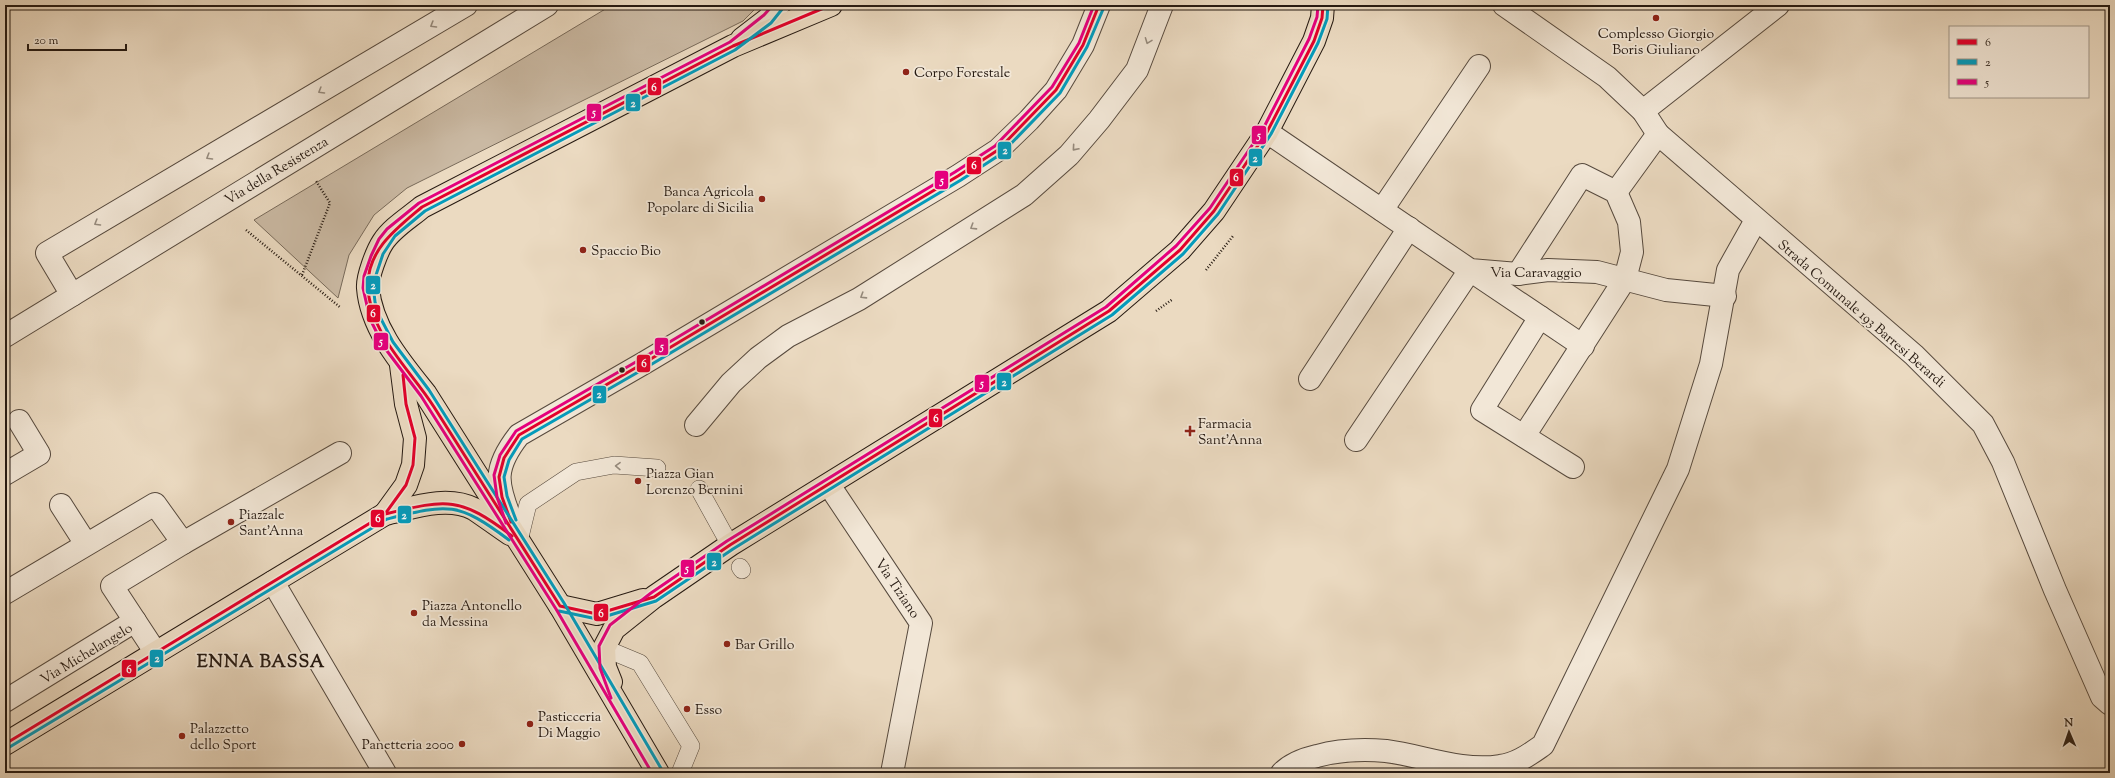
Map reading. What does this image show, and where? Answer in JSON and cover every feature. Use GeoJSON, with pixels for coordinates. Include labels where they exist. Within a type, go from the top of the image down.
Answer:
{"type":"FeatureCollection","features":[{"type":"Feature","properties":{"kind":"main road"},"geometry":{"type":"LineString","coordinates":[[658,773],[560,606],[425,393],[401,364],[374,317],[367,286],[375,259],[383,242],[392,232],[422,207],[733,46],[831,5]]}},
{"type":"Feature","properties":{"kind":"main road"},"geometry":{"type":"LineString","coordinates":[[624,717],[605,667],[604,648],[614,629],[654,597],[730,545],[1109,311],[1180,250],[1214,211],[1268,132],[1314,42],[1322,18],[1323,5]]}},
{"type":"Feature","properties":{"kind":"main road"},"geometry":{"type":"LineString","coordinates":[[385,514],[406,485],[413,465],[415,438],[406,404],[401,364]]}},
{"type":"Feature","properties":{"kind":"main road"},"geometry":{"type":"LineString","coordinates":[[5,744],[385,514],[437,503],[457,503],[473,509],[519,541]]}},
{"type":"Feature","properties":{"kind":"main road"},"geometry":{"type":"LineString","coordinates":[[560,606],[597,614],[654,597]]}},
{"type":"Feature","properties":{"kind":"street"},"geometry":{"type":"LineString","coordinates":[[72,295],[46,253],[466,5]]}},
{"type":"Feature","properties":{"kind":"street","name":"Via della Resistenza"},"geometry":{"type":"LineString","coordinates":[[5,336],[547,5]]}},
{"type":"Feature","properties":{"kind":"street"},"geometry":{"type":"LineString","coordinates":[[733,46],[768,18],[780,5]]}},
{"type":"Feature","properties":{"kind":"street"},"geometry":{"type":"LineString","coordinates":[[519,541],[504,503],[500,486],[500,463],[508,449],[520,435],[644,363],[998,150],[1029,120],[1056,90],[1083,45],[1099,5]]}},
{"type":"Feature","properties":{"kind":"street"},"geometry":{"type":"LineString","coordinates":[[696,425],[731,383],[758,358],[788,336],[859,299],[1024,195],[1069,155],[1099,120],[1137,70],[1162,5]]}},
{"type":"Feature","properties":{"kind":"street","name":"Strada Comunale 193 Barresi Berardi"},"geometry":{"type":"LineString","coordinates":[[1504,5],[1607,77],[1643,111],[1658,134],[1756,220],[1914,354],[1983,424],[2003,462],[2055,590],[2102,697],[2110,704]]}},
{"type":"Feature","properties":{"kind":"street"},"geometry":{"type":"LineString","coordinates":[[1643,111],[1778,5]]}},
{"type":"Feature","properties":{"kind":"street"},"geometry":{"type":"LineString","coordinates":[[1382,210],[1479,66]]}},
{"type":"Feature","properties":{"kind":"street","name":"Via Caravaggio"},"geometry":{"type":"LineString","coordinates":[[1268,132],[1470,270],[1518,274],[1548,270],[1596,272],[1666,290],[1725,296]]}},
{"type":"Feature","properties":{"kind":"street"},"geometry":{"type":"LineString","coordinates":[[1616,192],[1658,134]]}},
{"type":"Feature","properties":{"kind":"street"},"geometry":{"type":"LineString","coordinates":[[1518,274],[1582,175],[1616,192],[1629,222],[1632,252],[1625,279],[1524,436]]}},
{"type":"Feature","properties":{"kind":"street"},"geometry":{"type":"LineString","coordinates":[[1282,773],[1303,760],[1328,753],[1354,750],[1386,751],[1472,768],[1501,766],[1521,760],[1543,745],[1678,469],[1711,364],[1725,296],[1728,270],[1756,220]]}},
{"type":"Feature","properties":{"kind":"street"},"geometry":{"type":"LineString","coordinates":[[1310,379],[1409,228]]}},
{"type":"Feature","properties":{"kind":"street"},"geometry":{"type":"LineString","coordinates":[[1356,440],[1470,270],[1583,346]]}},
{"type":"Feature","properties":{"kind":"street"},"geometry":{"type":"LineString","coordinates":[[1540,317],[1482,410],[1573,467]]}},
{"type":"Feature","properties":{"kind":"street"},"geometry":{"type":"LineString","coordinates":[[5,474],[39,454],[19,421]]}},
{"type":"Feature","properties":{"kind":"street"},"geometry":{"type":"LineString","coordinates":[[135,621],[112,586],[183,543],[340,453]]}},
{"type":"Feature","properties":{"kind":"street","name":"Via Tiziano"},"geometry":{"type":"LineString","coordinates":[[829,485],[921,623],[892,773]]}},
{"type":"Feature","properties":{"kind":"street"},"geometry":{"type":"LineString","coordinates":[[5,593],[155,504],[183,543]]}},
{"type":"Feature","properties":{"kind":"street"},"geometry":{"type":"LineString","coordinates":[[61,505],[86,544]]}},
{"type":"Feature","properties":{"kind":"street"},"geometry":{"type":"LineString","coordinates":[[273,582],[385,773]]}},
{"type":"Feature","properties":{"kind":"street","name":"Via Michelangelo"},"geometry":{"type":"LineString","coordinates":[[5,701],[135,621],[156,653]]}},
{"type":"Feature","properties":{"kind":"lane"},"geometry":{"type":"LineString","coordinates":[[1314,42],[1335,5]]}},
{"type":"Feature","properties":{"kind":"lane"},"geometry":{"type":"LineString","coordinates":[[519,541],[528,504],[576,472],[614,465],[657,468]]}},
{"type":"Feature","properties":{"kind":"lane"},"geometry":{"type":"LineString","coordinates":[[699,489],[730,545]]}},
{"type":"Feature","properties":{"kind":"lane"},"geometry":{"type":"LineString","coordinates":[[604,648],[640,663],[691,746],[680,773]]}},
{"type":"Feature","properties":{"kind":"path"},"geometry":{"type":"LineString","coordinates":[[302,275],[330,203],[317,182]]}},
{"type":"Feature","properties":{"kind":"path"},"geometry":{"type":"LineString","coordinates":[[246,230],[342,308]]}},
{"type":"Feature","properties":{"kind":"path"},"geometry":{"type":"LineString","coordinates":[[1206,270],[1237,231]]}},
{"type":"Feature","properties":{"kind":"shaded area"},"geometry":{"type":"Polygon","coordinates":[[[612,5],[759,5],[743,21],[407,188],[374,215],[349,255],[338,298],[254,220],[612,5]]]}},
{"type":"Feature","properties":{"kind":"transit line","name":"5"},"geometry":{"type":"LineString","coordinates":[[652,773],[556,609],[421,396],[384,347],[370,319],[363,288],[364,276],[379,239],[387,229],[419,203],[730,42],[764,15],[773,5]]}},
{"type":"Feature","properties":{"kind":"transit line","name":"6"},"geometry":{"type":"LineString","coordinates":[[831,5],[733,46],[422,207],[385,241],[372,261],[368,286],[370,303],[375,320],[383,335],[392,350],[434,407],[560,606],[597,614],[654,597],[730,545],[1109,311],[1180,250],[1214,211],[1267,132],[1314,41],[1322,18],[1323,5]]}},
{"type":"Feature","properties":{"kind":"transit line","name":"5"},"geometry":{"type":"LineString","coordinates":[[506,523],[497,497],[494,475],[500,455],[516,431],[641,359],[955,172],[995,146],[1052,87],[1079,43],[1094,5]]}},
{"type":"Feature","properties":{"kind":"transit line","name":"6"},"geometry":{"type":"LineString","coordinates":[[511,522],[502,497],[499,477],[504,458],[519,435],[644,363],[958,176],[998,150],[1056,90],[1083,45],[1099,5]]}},
{"type":"Feature","properties":{"kind":"transit line","name":"5"},"geometry":{"type":"LineString","coordinates":[[611,698],[600,668],[599,646],[610,625],[651,593],[727,541],[1106,307],[1176,246],[1210,208],[1263,129],[1309,39],[1317,17],[1318,5]]}},
{"type":"Feature","properties":{"kind":"transit line","name":"2"},"geometry":{"type":"LineString","coordinates":[[559,611],[597,619],[656,601],[733,549],[1112,315],[1183,254],[1218,214],[1271,134],[1318,43],[1327,19],[1328,5]]}},
{"type":"Feature","properties":{"kind":"transit line","name":"2"},"geometry":{"type":"LineString","coordinates":[[516,520],[507,496],[504,477],[509,460],[522,439],[647,367],[961,180],[1001,154],[1060,93],[1087,47],[1104,7]]}},
{"type":"Feature","properties":{"kind":"transit line","name":"2"},"geometry":{"type":"LineString","coordinates":[[662,770],[564,603],[429,390],[393,342],[379,315],[375,302],[373,284],[383,254],[395,236],[425,211],[735,50],[771,23],[783,8]]}},
{"type":"Feature","properties":{"kind":"transit line","name":"6"},"geometry":{"type":"LineString","coordinates":[[385,514],[406,485],[413,465],[415,438],[406,404],[403,375]]}},
{"type":"Feature","properties":{"kind":"transit line","name":"6"},"geometry":{"type":"LineString","coordinates":[[5,744],[385,514],[424,505],[452,504],[479,514],[512,536]]}},
{"type":"Feature","properties":{"kind":"transit line","name":"2"},"geometry":{"type":"LineString","coordinates":[[8,748],[387,519],[424,510],[451,509],[464,512],[477,518],[509,540]]}},
{"type":"Feature","properties":{"kind":"place","name":"Complesso Giorgio Boris Giuliano"},"geometry":{"type":"Point","coordinates":[1656,18]}},
{"type":"Feature","properties":{"kind":"place","name":"Corpo Forestale"},"geometry":{"type":"Point","coordinates":[906,72]}},
{"type":"Feature","properties":{"kind":"place","name":"Banca Agricola Popolare di Sicilia"},"geometry":{"type":"Point","coordinates":[762,199]}},
{"type":"Feature","properties":{"kind":"place","name":"Spaccio Bio"},"geometry":{"type":"Point","coordinates":[583,250]}},
{"type":"Feature","properties":{"kind":"place","name":"Farmacia Sant'Anna"},"geometry":{"type":"Point","coordinates":[1190,431]}},
{"type":"Feature","properties":{"kind":"place","name":"Piazza Gian Lorenzo Bernini"},"geometry":{"type":"Point","coordinates":[638,481]}},
{"type":"Feature","properties":{"kind":"place","name":"Piazzale Sant'Anna"},"geometry":{"type":"Point","coordinates":[231,522]}},
{"type":"Feature","properties":{"kind":"place","name":"Piazza Antonello da Messina"},"geometry":{"type":"Point","coordinates":[414,613]}},
{"type":"Feature","properties":{"kind":"place","name":"Bar Grillo"},"geometry":{"type":"Point","coordinates":[727,644]}},
{"type":"Feature","properties":{"kind":"place","name":"Esso"},"geometry":{"type":"Point","coordinates":[687,709]}},
{"type":"Feature","properties":{"kind":"place","name":"Pasticceria Di Maggio"},"geometry":{"type":"Point","coordinates":[530,724]}},
{"type":"Feature","properties":{"kind":"place","name":"Palazzetto dello Sport"},"geometry":{"type":"Point","coordinates":[182,736]}},
{"type":"Feature","properties":{"kind":"place","name":"Panetteria 2000"},"geometry":{"type":"Point","coordinates":[462,744]}},
{"type":"Feature","properties":{"kind":"district","name":"ENNA BASSA"},"geometry":{"type":"Point","coordinates":[261,661]}}]}
